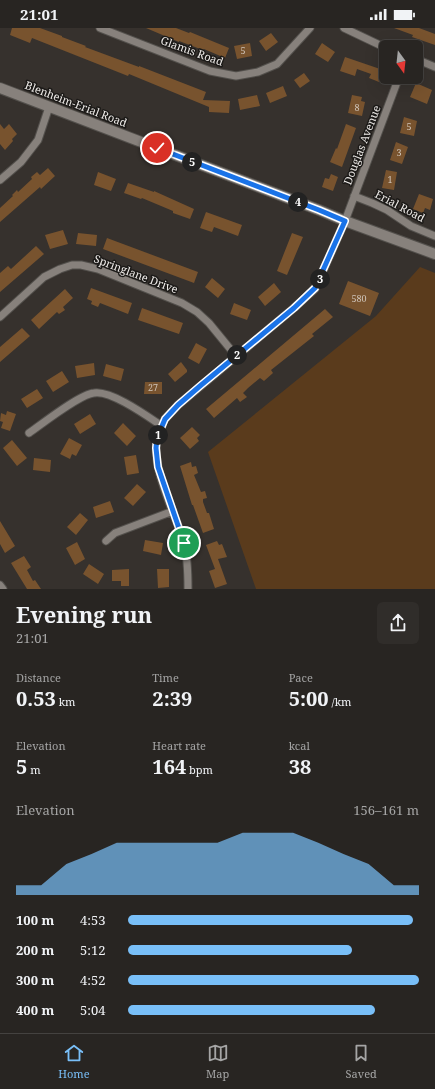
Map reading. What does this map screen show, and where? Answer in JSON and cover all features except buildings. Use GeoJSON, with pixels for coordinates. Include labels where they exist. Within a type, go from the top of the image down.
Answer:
{"type":"FeatureCollection","features":[{"type":"Feature","properties":{"kind":"main road","name":"Blenheim-Erial Road"},"geometry":{"type":"LineString","coordinates":[[0,88],[345,221],[435,254]]}},
{"type":"Feature","properties":{"kind":"street","name":"Glamis Road"},"geometry":{"type":"LineString","coordinates":[[100,28],[120,32],[210,71],[236,76],[258,72],[277,64],[310,28]]}},
{"type":"Feature","properties":{"kind":"street"},"geometry":{"type":"LineString","coordinates":[[344,28],[379,45]]}},
{"type":"Feature","properties":{"kind":"street"},"geometry":{"type":"LineString","coordinates":[[423,62],[435,66]]}},
{"type":"Feature","properties":{"kind":"street","name":"Douglas Avenue"},"geometry":{"type":"LineString","coordinates":[[188,589],[188,565],[184,543],[158,467],[156,448],[157,438],[165,419],[178,405],[294,308],[315,288],[345,221],[396,84]]}},
{"type":"Feature","properties":{"kind":"street"},"geometry":{"type":"LineString","coordinates":[[0,180],[21,162],[38,140],[49,107]]}},
{"type":"Feature","properties":{"kind":"street","name":"Erial Road"},"geometry":{"type":"LineString","coordinates":[[354,196],[387,210],[411,226],[435,236]]}},
{"type":"Feature","properties":{"kind":"street","name":"Springlane Drive"},"geometry":{"type":"LineString","coordinates":[[0,317],[44,277],[72,265],[81,265],[98,269],[182,303],[197,312],[209,323],[236,356]]}},
{"type":"Feature","properties":{"kind":"street"},"geometry":{"type":"LineString","coordinates":[[29,433],[79,398],[94,392],[108,395],[119,400],[162,426]]}},
{"type":"Feature","properties":{"kind":"street"},"geometry":{"type":"LineString","coordinates":[[106,541],[115,533],[173,511]]}},
{"type":"Feature","properties":{"kind":"street"},"geometry":{"type":"LineString","coordinates":[[0,585],[3,589]]}},
{"type":"Feature","properties":{"kind":"shaded area"},"geometry":{"type":"Polygon","coordinates":[[[420,267],[435,273],[435,589],[256,589],[208,452],[376,316],[420,267]]]}},
{"type":"Feature","properties":{"kind":"route"},"geometry":{"type":"LineString","coordinates":[[157,148],[345,221],[322,276],[315,288],[294,308],[178,405],[165,419],[157,438],[156,448],[158,467],[184,543]]}}]}
